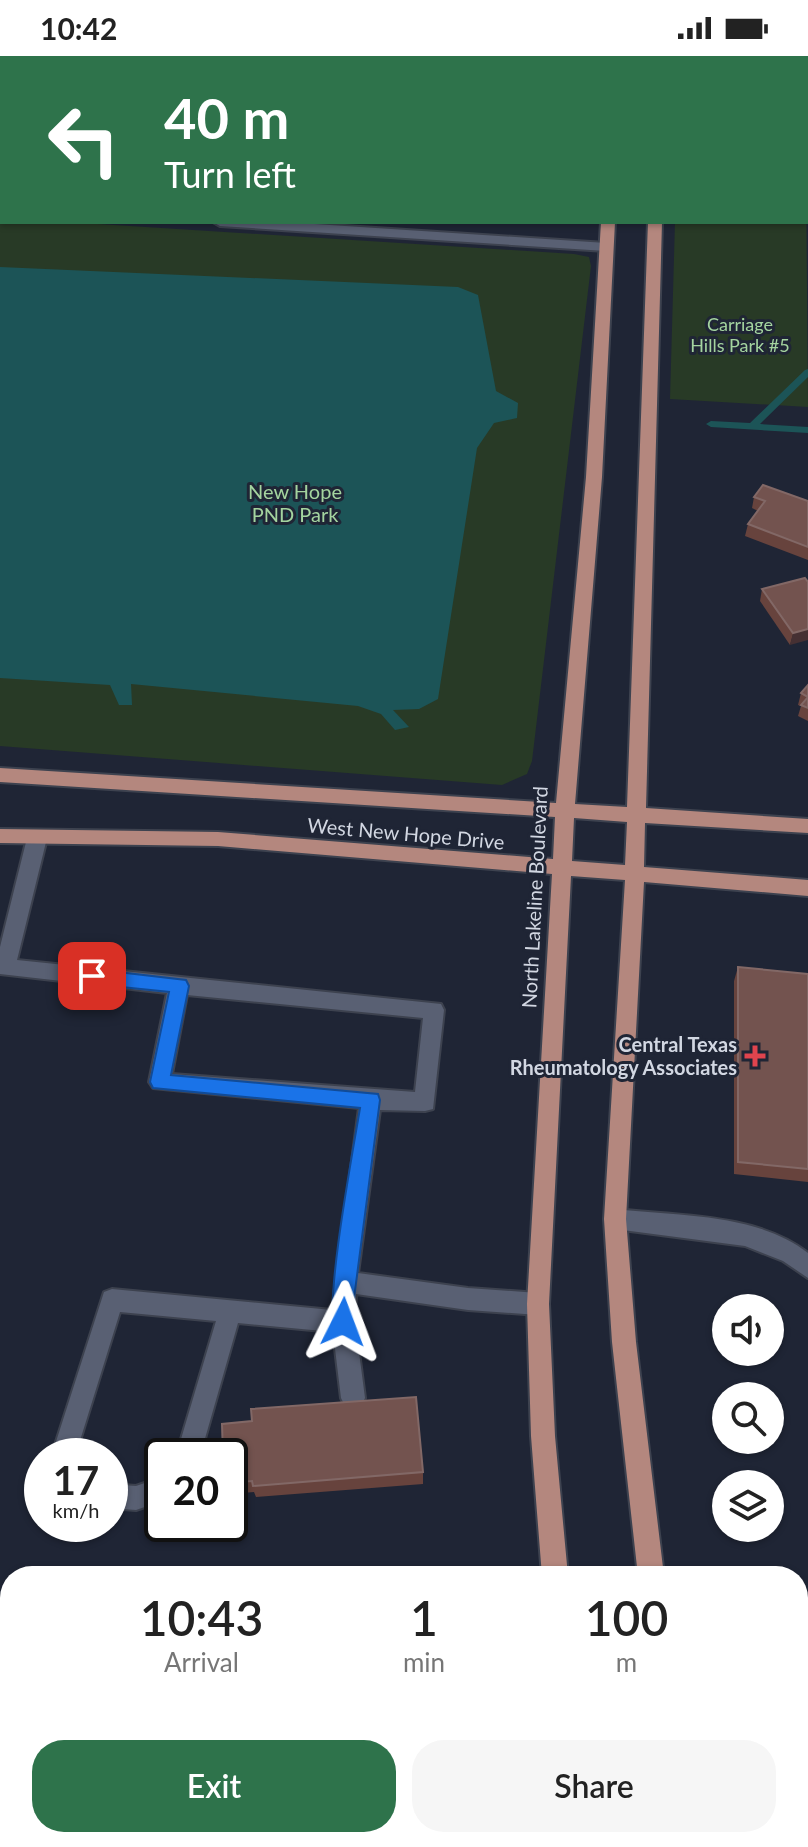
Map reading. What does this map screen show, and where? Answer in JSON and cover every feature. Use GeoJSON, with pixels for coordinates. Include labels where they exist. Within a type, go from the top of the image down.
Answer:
{"type":"FeatureCollection","features":[{"type":"Feature","properties":{"kind":"main road","name":"North Lakeline Boulevard"},"geometry":{"type":"LineString","coordinates":[[554,1566],[543,1436],[538,1304],[565,810],[594,477],[608,224]]}},
{"type":"Feature","properties":{"kind":"main road"},"geometry":{"type":"LineString","coordinates":[[650,1566],[624,1342],[615,1219],[633,919],[655,224]]}},
{"type":"Feature","properties":{"kind":"main road","name":"West New Hope Drive"},"geometry":{"type":"LineString","coordinates":[[0,775],[808,826]]}},
{"type":"Feature","properties":{"kind":"main road","name":"West New Hope Drive"},"geometry":{"type":"LineString","coordinates":[[0,836],[218,839],[808,888]]}},
{"type":"Feature","properties":{"kind":"lane"},"geometry":{"type":"LineString","coordinates":[[251,224],[606,247]]}},
{"type":"Feature","properties":{"kind":"lane"},"geometry":{"type":"LineString","coordinates":[[37,838],[5,967],[434,1010],[425,1102],[160,1082],[179,986]]}},
{"type":"Feature","properties":{"kind":"lane"},"geometry":{"type":"LineString","coordinates":[[353,1398],[343,1322],[345,1282],[371,1100]]}},
{"type":"Feature","properties":{"kind":"lane"},"geometry":{"type":"LineString","coordinates":[[615,1219],[749,1236],[796,1254],[808,1267]]}},
{"type":"Feature","properties":{"kind":"lane"},"geometry":{"type":"LineString","coordinates":[[345,1282],[468,1299],[538,1304]]}},
{"type":"Feature","properties":{"kind":"lane"},"geometry":{"type":"LineString","coordinates":[[69,1438],[112,1300],[343,1322]]}},
{"type":"Feature","properties":{"kind":"lane"},"geometry":{"type":"LineString","coordinates":[[193,1438],[230,1312]]}},
{"type":"Feature","properties":{"kind":"green space","name":"New Hope PND Park"},"geometry":{"type":"Polygon","coordinates":[[[0,224],[99,224],[589,257],[591,266],[532,761],[527,774],[502,785],[0,746],[0,224]]]}},
{"type":"Feature","properties":{"kind":"green space","name":"Carriage Hills Park #5"},"geometry":{"type":"Polygon","coordinates":[[[675,224],[806,224],[808,407],[670,399],[675,224]]]}},
{"type":"Feature","properties":{"kind":"shaded area","name":"New Hope PND Park"},"geometry":{"type":"Polygon","coordinates":[[[0,267],[458,287],[478,295],[496,391],[518,403],[517,418],[494,423],[477,448],[438,699],[419,709],[393,710],[409,727],[395,730],[381,714],[358,706],[131,684],[132,705],[119,705],[110,685],[0,678],[0,267]]]}},
{"type":"Feature","properties":{"kind":"building"},"geometry":{"type":"Polygon","coordinates":[[[763,485],[808,501],[808,547],[748,524],[765,501],[754,497],[763,485]]]}},
{"type":"Feature","properties":{"kind":"building"},"geometry":{"type":"Polygon","coordinates":[[[805,578],[808,582],[808,629],[793,633],[762,589],[805,578]]]}},
{"type":"Feature","properties":{"kind":"building"},"geometry":{"type":"Polygon","coordinates":[[[808,685],[808,697],[801,693],[808,685]]]}},
{"type":"Feature","properties":{"kind":"building"},"geometry":{"type":"Polygon","coordinates":[[[738,967],[808,974],[808,1169],[738,1162],[738,967]]]}},
{"type":"Feature","properties":{"kind":"building"},"geometry":{"type":"Polygon","coordinates":[[[416,1397],[423,1472],[253,1486],[252,1481],[248,1481],[248,1438],[222,1438],[222,1424],[252,1421],[251,1409],[416,1397]]]}},
{"type":"Feature","properties":{"kind":"waterway"},"geometry":{"type":"LineString","coordinates":[[753,426],[808,372]]}},
{"type":"Feature","properties":{"kind":"waterway"},"geometry":{"type":"LineString","coordinates":[[711,424],[808,430]]}},
{"type":"Feature","properties":{"kind":"place","name":"Central Texas Rheumatology Associates"},"geometry":{"type":"Point","coordinates":[755,1056]}},
{"type":"Feature","properties":{"kind":"route"},"geometry":{"type":"LineString","coordinates":[[92,976],[179,986],[160,1082],[371,1100],[345,1282],[343,1322]]}}]}
